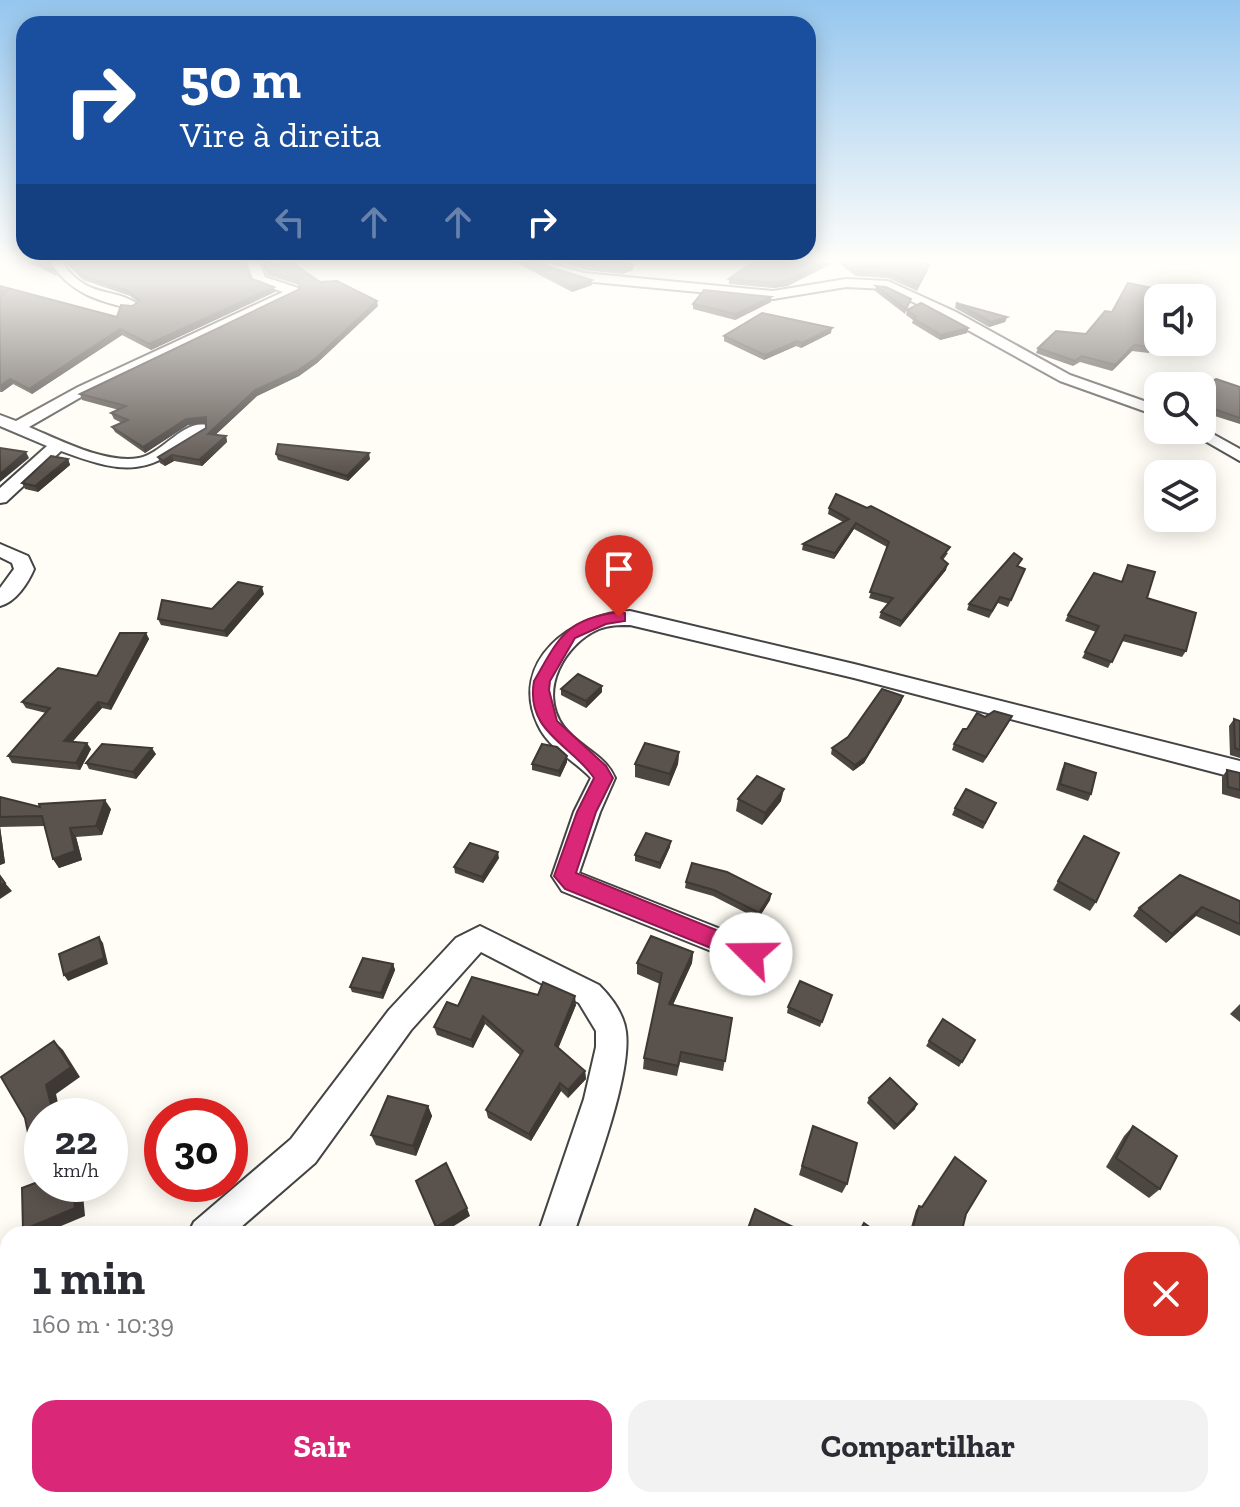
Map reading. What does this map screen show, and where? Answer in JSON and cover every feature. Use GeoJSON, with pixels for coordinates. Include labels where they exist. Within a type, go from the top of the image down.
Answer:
{"type":"FeatureCollection","features":[{"type":"Feature","properties":{"kind":"street"},"geometry":{"type":"LineString","coordinates":[[17,427],[83,390],[207,332]]}},
{"type":"Feature","properties":{"kind":"street"},"geometry":{"type":"LineString","coordinates":[[982,332],[1065,378],[1144,406]]}},
{"type":"Feature","properties":{"kind":"street"},"geometry":{"type":"LineString","coordinates":[[0,420],[58,445],[126,463],[142,463],[200,428]]}},
{"type":"Feature","properties":{"kind":"street"},"geometry":{"type":"LineString","coordinates":[[1216,442],[1240,456]]}},
{"type":"Feature","properties":{"kind":"street"},"geometry":{"type":"LineString","coordinates":[[0,498],[58,445]]}},
{"type":"Feature","properties":{"kind":"street"},"geometry":{"type":"LineString","coordinates":[[0,550],[21,560],[24,569],[0,600]]}},
{"type":"Feature","properties":{"kind":"street"},"geometry":{"type":"LineString","coordinates":[[751,954],[572,883],[565,876],[587,812],[603,778],[600,771],[549,724],[541,690],[546,672],[561,645],[569,635],[585,626],[610,617],[630,618],[854,671],[1240,770]]}},
{"type":"Feature","properties":{"kind":"street"},"geometry":{"type":"LineString","coordinates":[[215,1226],[306,1148],[400,1020],[466,947],[480,938],[589,994],[599,1005],[611,1033],[597,1103],[559,1226]]}},
{"type":"Feature","properties":{"kind":"building"},"geometry":{"type":"Polygon","coordinates":[[[0,332],[115,332],[29,389],[10,379],[0,386],[0,332]]]}},
{"type":"Feature","properties":{"kind":"building"},"geometry":{"type":"Polygon","coordinates":[[[126,332],[175,332],[149,344],[126,332]]]}},
{"type":"Feature","properties":{"kind":"building"},"geometry":{"type":"Polygon","coordinates":[[[209,332],[343,332],[297,371],[255,390],[208,434],[226,436],[199,460],[172,455],[163,461],[158,457],[206,428],[206,417],[186,419],[143,447],[112,427],[128,420],[111,413],[126,406],[80,394],[209,332]]]}},
{"type":"Feature","properties":{"kind":"building"},"geometry":{"type":"Polygon","coordinates":[[[730,332],[823,332],[765,355],[724,336],[730,332]]]}},
{"type":"Feature","properties":{"kind":"building"},"geometry":{"type":"Polygon","coordinates":[[[1055,332],[1144,332],[1144,346],[1134,345],[1115,365],[1082,356],[1075,361],[1038,348],[1055,332]]]}},
{"type":"Feature","properties":{"kind":"building"},"geometry":{"type":"Polygon","coordinates":[[[1216,379],[1240,387],[1240,418],[1216,410],[1216,379]]]}},
{"type":"Feature","properties":{"kind":"building"},"geometry":{"type":"Polygon","coordinates":[[[278,444],[369,453],[347,476],[276,454],[278,444]]]}},
{"type":"Feature","properties":{"kind":"building"},"geometry":{"type":"Polygon","coordinates":[[[0,448],[26,452],[0,474],[0,448]]]}},
{"type":"Feature","properties":{"kind":"building"},"geometry":{"type":"Polygon","coordinates":[[[51,456],[68,459],[35,486],[22,483],[51,456]]]}},
{"type":"Feature","properties":{"kind":"building"},"geometry":{"type":"Polygon","coordinates":[[[836,494],[867,508],[871,506],[950,547],[941,558],[948,564],[902,621],[881,612],[893,598],[870,592],[889,542],[856,523],[835,553],[803,544],[849,519],[829,508],[836,494]]]}},
{"type":"Feature","properties":{"kind":"building"},"geometry":{"type":"Polygon","coordinates":[[[1014,553],[1022,559],[1017,566],[1025,569],[1011,600],[1000,597],[992,611],[969,604],[1014,553]]]}},
{"type":"Feature","properties":{"kind":"building"},"geometry":{"type":"Polygon","coordinates":[[[1128,565],[1155,572],[1147,598],[1196,613],[1186,651],[1125,635],[1112,662],[1085,652],[1099,626],[1068,615],[1094,573],[1122,582],[1128,565]]]}},
{"type":"Feature","properties":{"kind":"building"},"geometry":{"type":"Polygon","coordinates":[[[238,582],[262,587],[224,631],[158,619],[162,600],[212,609],[238,582]]]}},
{"type":"Feature","properties":{"kind":"building"},"geometry":{"type":"Polygon","coordinates":[[[120,633],[146,633],[108,704],[98,702],[64,741],[87,743],[76,763],[8,756],[50,708],[22,702],[58,668],[97,676],[120,633]]]}},
{"type":"Feature","properties":{"kind":"building"},"geometry":{"type":"Polygon","coordinates":[[[578,674],[602,686],[586,701],[561,689],[578,674]]]}},
{"type":"Feature","properties":{"kind":"building"},"geometry":{"type":"Polygon","coordinates":[[[882,689],[903,696],[866,757],[855,765],[832,748],[848,737],[882,689]]]}},
{"type":"Feature","properties":{"kind":"building"},"geometry":{"type":"Polygon","coordinates":[[[994,711],[1012,716],[986,757],[954,744],[977,713],[985,717],[994,711]]]}},
{"type":"Feature","properties":{"kind":"building"},"geometry":{"type":"Polygon","coordinates":[[[1234,719],[1240,721],[1240,750],[1235,748],[1234,719]]]}},
{"type":"Feature","properties":{"kind":"building"},"geometry":{"type":"Polygon","coordinates":[[[645,743],[679,752],[670,774],[635,764],[645,743]]]}},
{"type":"Feature","properties":{"kind":"building"},"geometry":{"type":"Polygon","coordinates":[[[102,744],[152,748],[133,772],[86,763],[102,744]]]}},
{"type":"Feature","properties":{"kind":"building"},"geometry":{"type":"Polygon","coordinates":[[[542,744],[557,747],[567,756],[559,771],[532,764],[542,744]]]}},
{"type":"Feature","properties":{"kind":"building"},"geometry":{"type":"Polygon","coordinates":[[[1065,763],[1096,773],[1091,794],[1060,784],[1065,763]]]}},
{"type":"Feature","properties":{"kind":"building"},"geometry":{"type":"Polygon","coordinates":[[[1227,770],[1240,773],[1240,790],[1228,787],[1227,770]]]}},
{"type":"Feature","properties":{"kind":"building"},"geometry":{"type":"Polygon","coordinates":[[[757,776],[784,789],[765,813],[738,799],[757,776]]]}},
{"type":"Feature","properties":{"kind":"building"},"geometry":{"type":"Polygon","coordinates":[[[966,789],[996,803],[985,823],[955,808],[966,789]]]}},
{"type":"Feature","properties":{"kind":"building"},"geometry":{"type":"Polygon","coordinates":[[[0,797],[40,807],[39,804],[105,800],[96,826],[70,828],[75,851],[53,859],[42,816],[0,817],[0,797]]]}},
{"type":"Feature","properties":{"kind":"building"},"geometry":{"type":"Polygon","coordinates":[[[646,833],[671,841],[660,863],[635,855],[646,833]]]}},
{"type":"Feature","properties":{"kind":"building"},"geometry":{"type":"Polygon","coordinates":[[[1084,836],[1119,853],[1096,902],[1058,881],[1084,836]]]}},
{"type":"Feature","properties":{"kind":"building"},"geometry":{"type":"Polygon","coordinates":[[[470,843],[498,852],[482,877],[454,867],[470,843]]]}},
{"type":"Feature","properties":{"kind":"building"},"geometry":{"type":"Polygon","coordinates":[[[692,863],[727,872],[771,894],[759,913],[714,890],[686,882],[692,863]]]}},
{"type":"Feature","properties":{"kind":"building"},"geometry":{"type":"Polygon","coordinates":[[[1180,875],[1240,901],[1240,924],[1202,907],[1172,934],[1139,908],[1180,875]]]}},
{"type":"Feature","properties":{"kind":"building"},"geometry":{"type":"Polygon","coordinates":[[[651,936],[693,952],[669,1004],[732,1018],[725,1061],[681,1052],[678,1066],[644,1058],[662,973],[637,963],[651,936]]]}},
{"type":"Feature","properties":{"kind":"building"},"geometry":{"type":"Polygon","coordinates":[[[99,937],[104,958],[64,975],[59,954],[99,937]]]}},
{"type":"Feature","properties":{"kind":"building"},"geometry":{"type":"Polygon","coordinates":[[[363,958],[393,964],[381,993],[350,987],[363,958]]]}},
{"type":"Feature","properties":{"kind":"building"},"geometry":{"type":"Polygon","coordinates":[[[472,977],[538,995],[543,982],[575,996],[555,1045],[585,1071],[568,1090],[560,1083],[529,1134],[486,1110],[523,1051],[483,1016],[471,1040],[434,1027],[447,1002],[458,1006],[472,977]]]}},
{"type":"Feature","properties":{"kind":"building"},"geometry":{"type":"Polygon","coordinates":[[[800,981],[832,995],[822,1022],[788,1007],[800,981]]]}},
{"type":"Feature","properties":{"kind":"building"},"geometry":{"type":"Polygon","coordinates":[[[943,1019],[975,1040],[962,1062],[929,1041],[943,1019]]]}},
{"type":"Feature","properties":{"kind":"building"},"geometry":{"type":"Polygon","coordinates":[[[54,1041],[71,1067],[46,1085],[49,1098],[24,1098],[24,1116],[1,1077],[54,1041]]]}},
{"type":"Feature","properties":{"kind":"building"},"geometry":{"type":"Polygon","coordinates":[[[890,1078],[917,1104],[897,1125],[869,1098],[890,1078]]]}},
{"type":"Feature","properties":{"kind":"building"},"geometry":{"type":"Polygon","coordinates":[[[388,1096],[428,1106],[413,1146],[371,1135],[388,1096]]]}},
{"type":"Feature","properties":{"kind":"building"},"geometry":{"type":"Polygon","coordinates":[[[813,1126],[857,1143],[847,1184],[802,1166],[813,1126]]]}},
{"type":"Feature","properties":{"kind":"building"},"geometry":{"type":"Polygon","coordinates":[[[1133,1126],[1177,1156],[1160,1189],[1116,1158],[1133,1126]]]}},
{"type":"Feature","properties":{"kind":"building"},"geometry":{"type":"Polygon","coordinates":[[[955,1157],[986,1181],[966,1214],[963,1226],[913,1226],[919,1206],[922,1207],[955,1157]]]}},
{"type":"Feature","properties":{"kind":"building"},"geometry":{"type":"Polygon","coordinates":[[[446,1163],[467,1208],[436,1226],[416,1181],[446,1163]]]}},
{"type":"Feature","properties":{"kind":"building"},"geometry":{"type":"Polygon","coordinates":[[[22,1188],[24,1202],[74,1202],[75,1208],[32,1226],[23,1226],[22,1188]]]}},
{"type":"Feature","properties":{"kind":"building"},"geometry":{"type":"Polygon","coordinates":[[[755,1209],[791,1226],[749,1226],[755,1209]]]}},
{"type":"Feature","properties":{"kind":"route"},"geometry":{"type":"LineString","coordinates":[[619,617],[603,619],[569,635],[542,681],[541,690],[549,724],[600,771],[603,778],[587,812],[565,876],[572,883],[751,954]]}}]}
